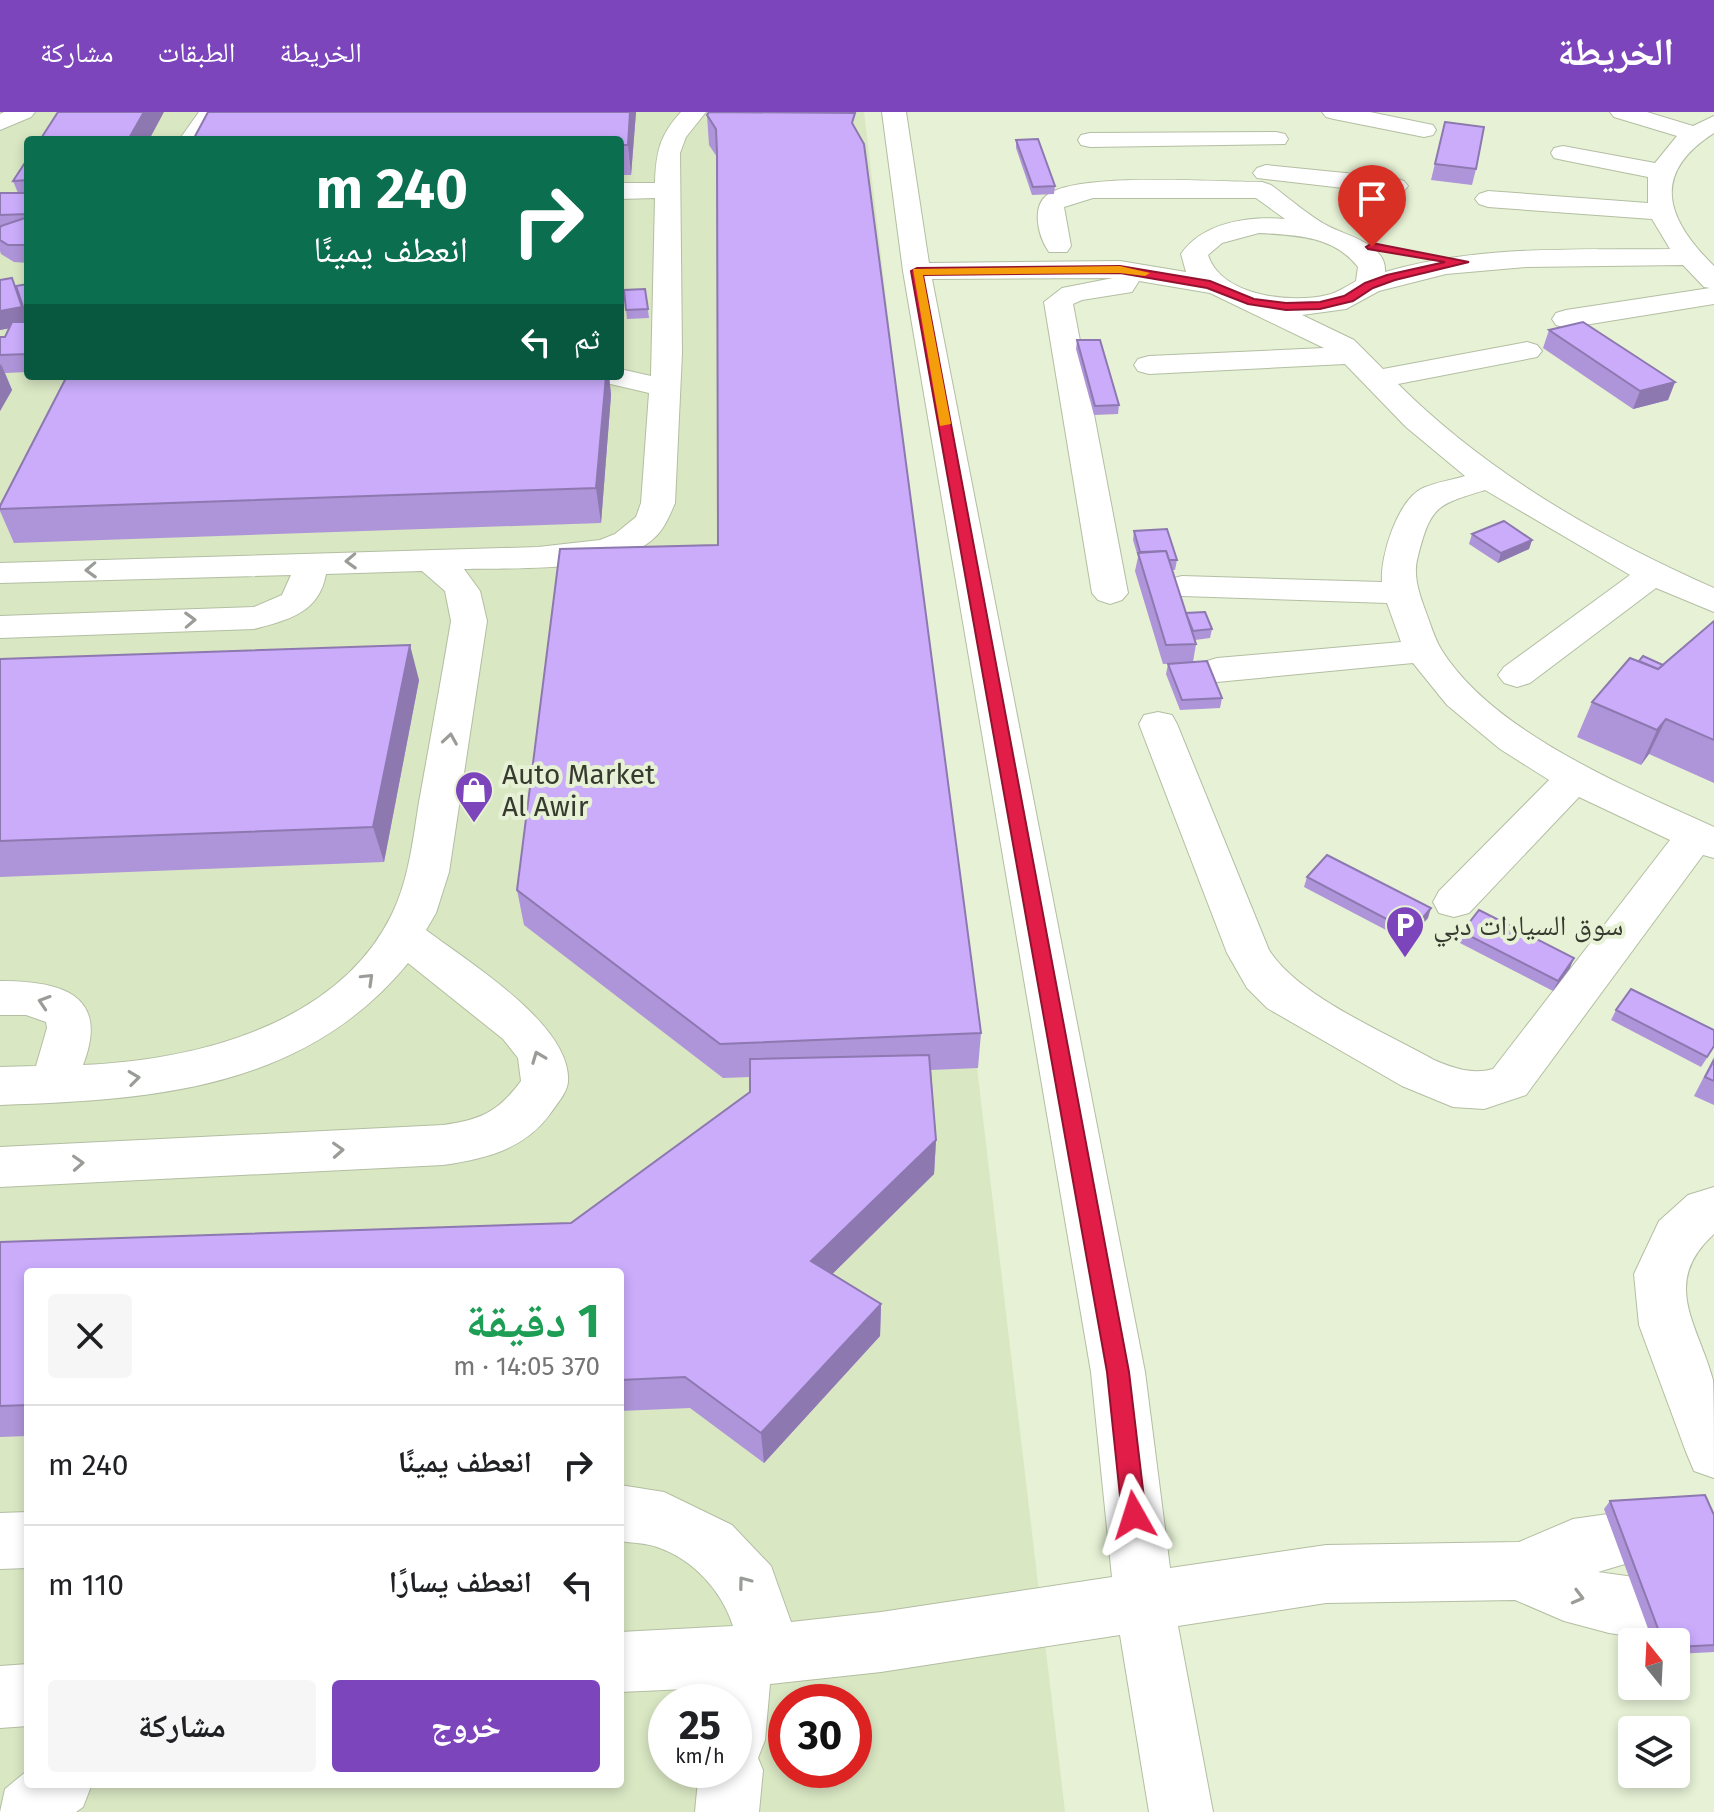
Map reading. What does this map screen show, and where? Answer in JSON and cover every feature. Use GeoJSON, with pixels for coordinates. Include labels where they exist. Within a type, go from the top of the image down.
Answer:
{"type":"FeatureCollection","features":[{"type":"Feature","properties":{"kind":"street"},"geometry":{"type":"LineString","coordinates":[[0,123],[23,112]]}},
{"type":"Feature","properties":{"kind":"street"},"geometry":{"type":"LineString","coordinates":[[177,136],[184,112]]}},
{"type":"Feature","properties":{"kind":"street"},"geometry":{"type":"LineString","coordinates":[[194,136],[211,112]]}},
{"type":"Feature","properties":{"kind":"street"},"geometry":{"type":"LineString","coordinates":[[0,573],[538,557],[618,546],[641,534],[655,519],[667,353],[666,196],[671,144],[674,135],[694,112]]}},
{"type":"Feature","properties":{"kind":"street"},"geometry":{"type":"LineString","coordinates":[[894,112],[917,271],[1118,1372],[1144,1600],[1181,1812]]}},
{"type":"Feature","properties":{"kind":"street"},"geometry":{"type":"LineString","coordinates":[[1334,112],[1424,130]]}},
{"type":"Feature","properties":{"kind":"street"},"geometry":{"type":"LineString","coordinates":[[1622,112],[1708,128]]}},
{"type":"Feature","properties":{"kind":"street"},"geometry":{"type":"LineString","coordinates":[[1090,140],[1280,128],[1257,204],[1231,229]]}},
{"type":"Feature","properties":{"kind":"street"},"geometry":{"type":"LineString","coordinates":[[1666,223],[1658,191],[1662,172],[1675,151],[1708,128]]}},
{"type":"Feature","properties":{"kind":"street"},"geometry":{"type":"LineString","coordinates":[[1563,153],[1662,172]]}},
{"type":"Feature","properties":{"kind":"street"},"geometry":{"type":"LineString","coordinates":[[1264,181],[1298,219],[1366,257],[1372,266],[1344,314],[1348,351]]}},
{"type":"Feature","properties":{"kind":"street"},"geometry":{"type":"LineString","coordinates":[[1058,246],[1050,212],[1052,204],[1075,192],[1264,181],[1395,186]]}},
{"type":"Feature","properties":{"kind":"street"},"geometry":{"type":"LineString","coordinates":[[624,191],[666,196]]}},
{"type":"Feature","properties":{"kind":"street"},"geometry":{"type":"LineString","coordinates":[[624,201],[666,196]]}},
{"type":"Feature","properties":{"kind":"street"},"geometry":{"type":"LineString","coordinates":[[1488,199],[1666,223],[1694,245],[1714,281]]}},
{"type":"Feature","properties":{"kind":"street"},"geometry":{"type":"LineString","coordinates":[[1210,285],[1198,274],[1193,262],[1195,251],[1202,242],[1231,229],[1259,225],[1463,262]]}},
{"type":"Feature","properties":{"kind":"street"},"geometry":{"type":"LineString","coordinates":[[1252,302],[1286,307],[1320,306],[1415,271],[1463,262],[1694,245]]}},
{"type":"Feature","properties":{"kind":"street"},"geometry":{"type":"LineString","coordinates":[[1120,269],[1195,251]]}},
{"type":"Feature","properties":{"kind":"street"},"geometry":{"type":"LineString","coordinates":[[917,271],[1120,269],[1210,285],[1252,302],[1348,351],[1417,420],[1489,479],[1653,574],[1714,601]]}},
{"type":"Feature","properties":{"kind":"street"},"geometry":{"type":"LineString","coordinates":[[1110,593],[1058,302],[1064,296],[1081,291],[1122,286],[1127,278],[1120,269]]}},
{"type":"Feature","properties":{"kind":"street"},"geometry":{"type":"LineString","coordinates":[[1566,319],[1714,296]]}},
{"type":"Feature","properties":{"kind":"street"},"geometry":{"type":"LineString","coordinates":[[1149,365],[1348,351]]}},
{"type":"Feature","properties":{"kind":"street"},"geometry":{"type":"LineString","coordinates":[[1376,379],[1527,351]]}},
{"type":"Feature","properties":{"kind":"street"},"geometry":{"type":"LineString","coordinates":[[624,358],[667,353]]}},
{"type":"Feature","properties":{"kind":"street"},"geometry":{"type":"LineString","coordinates":[[624,379],[665,388]]}},
{"type":"Feature","properties":{"kind":"street"},"geometry":{"type":"LineString","coordinates":[[1158,724],[1249,953],[1263,976],[1283,996],[1310,1013],[1418,1073],[1453,1088],[1484,1090],[1509,1082],[1705,841],[1574,778],[1514,740],[1460,697],[1423,651],[1401,593],[1398,565],[1408,528],[1431,496],[1489,479]]}},
{"type":"Feature","properties":{"kind":"street"},"geometry":{"type":"LineString","coordinates":[[469,621],[538,557]]}},
{"type":"Feature","properties":{"kind":"street"},"geometry":{"type":"LineString","coordinates":[[0,1086],[186,1072],[256,1052],[318,1020],[369,980],[405,937],[421,904],[428,872],[469,621],[468,597],[453,575],[428,559]]}},
{"type":"Feature","properties":{"kind":"street"},"geometry":{"type":"LineString","coordinates":[[0,627],[254,618],[293,604],[305,593],[310,563]]}},
{"type":"Feature","properties":{"kind":"street"},"geometry":{"type":"LineString","coordinates":[[1517,675],[1653,574]]}},
{"type":"Feature","properties":{"kind":"street"},"geometry":{"type":"LineString","coordinates":[[1182,586],[1401,593]]}},
{"type":"Feature","properties":{"kind":"street"},"geometry":{"type":"LineString","coordinates":[[1217,670],[1423,651]]}},
{"type":"Feature","properties":{"kind":"street"},"geometry":{"type":"LineString","coordinates":[[1454,902],[1574,778]]}},
{"type":"Feature","properties":{"kind":"street"},"geometry":{"type":"LineString","coordinates":[[0,1167],[443,1145],[484,1139],[522,1116],[545,1084],[540,1053],[519,1027],[405,937]]}},
{"type":"Feature","properties":{"kind":"street"},"geometry":{"type":"LineString","coordinates":[[0,998],[47,1000],[62,1009],[71,1022],[71,1038],[51,1084]]}},
{"type":"Feature","properties":{"kind":"street"},"geometry":{"type":"LineString","coordinates":[[1714,1208],[1706,1210],[1677,1236],[1660,1274],[1665,1325],[1714,1452]]}},
{"type":"Feature","properties":{"kind":"street"},"geometry":{"type":"LineString","coordinates":[[624,1514],[664,1520],[712,1545],[750,1587],[757,1655],[749,1684]]}},
{"type":"Feature","properties":{"kind":"street"},"geometry":{"type":"LineString","coordinates":[[0,1541],[24,1540]]}},
{"type":"Feature","properties":{"kind":"street"},"geometry":{"type":"LineString","coordinates":[[624,1662],[757,1655],[881,1642],[1326,1574],[1521,1571],[1573,1547],[1615,1541]]}},
{"type":"Feature","properties":{"kind":"street"},"geometry":{"type":"LineString","coordinates":[[1521,1571],[1544,1586],[1569,1595],[1641,1608]]}},
{"type":"Feature","properties":{"kind":"street"},"geometry":{"type":"LineString","coordinates":[[0,1697],[24,1695]]}},
{"type":"Feature","properties":{"kind":"street"},"geometry":{"type":"LineString","coordinates":[[28,1812],[55,1788]]}},
{"type":"Feature","properties":{"kind":"street"},"geometry":{"type":"LineString","coordinates":[[727,1812],[729,1788]]}},
{"type":"Feature","properties":{"kind":"shaded area","name":"Auto Market Al Awir"},"geometry":{"type":"Polygon","coordinates":[[[0,112],[864,112],[1065,1812],[0,1812],[0,112]]]}},
{"type":"Feature","properties":{"kind":"building"},"geometry":{"type":"Polygon","coordinates":[[[58,112],[144,112],[130,136],[43,136],[58,112]]]}},
{"type":"Feature","properties":{"kind":"building"},"geometry":{"type":"Polygon","coordinates":[[[208,112],[630,112],[628,145],[624,145],[624,136],[195,136],[208,112]]]}},
{"type":"Feature","properties":{"kind":"building"},"geometry":{"type":"Polygon","coordinates":[[[709,112],[855,113],[852,123],[864,144],[981,1033],[720,1044],[517,890],[560,549],[718,545],[717,152],[716,129],[707,115],[709,112]]]}},
{"type":"Feature","properties":{"kind":"building"},"geometry":{"type":"Polygon","coordinates":[[[1445,122],[1484,127],[1476,169],[1435,164],[1445,122]]]}},
{"type":"Feature","properties":{"kind":"building"},"geometry":{"type":"Polygon","coordinates":[[[1038,139],[1055,186],[1033,187],[1016,140],[1038,139]]]}},
{"type":"Feature","properties":{"kind":"building"},"geometry":{"type":"Polygon","coordinates":[[[24,164],[24,180],[13,181],[24,164]]]}},
{"type":"Feature","properties":{"kind":"building"},"geometry":{"type":"Polygon","coordinates":[[[0,193],[24,193],[24,214],[0,215],[0,193]]]}},
{"type":"Feature","properties":{"kind":"building"},"geometry":{"type":"Polygon","coordinates":[[[24,218],[24,245],[8,245],[0,240],[1,226],[24,218]]]}},
{"type":"Feature","properties":{"kind":"building"},"geometry":{"type":"Polygon","coordinates":[[[12,278],[22,307],[0,311],[0,280],[12,278]]]}},
{"type":"Feature","properties":{"kind":"building"},"geometry":{"type":"Polygon","coordinates":[[[24,285],[24,309],[16,286],[24,285]]]}},
{"type":"Feature","properties":{"kind":"building"},"geometry":{"type":"Polygon","coordinates":[[[645,289],[648,309],[626,310],[624,290],[645,289]]]}},
{"type":"Feature","properties":{"kind":"building"},"geometry":{"type":"Polygon","coordinates":[[[12,322],[24,322],[24,354],[0,355],[0,337],[5,337],[12,322]]]}},
{"type":"Feature","properties":{"kind":"building"},"geometry":{"type":"Polygon","coordinates":[[[1583,322],[1675,382],[1640,391],[1549,330],[1583,322]]]}},
{"type":"Feature","properties":{"kind":"building"},"geometry":{"type":"Polygon","coordinates":[[[1077,340],[1100,340],[1119,405],[1095,406],[1077,340]]]}},
{"type":"Feature","properties":{"kind":"building"},"geometry":{"type":"Polygon","coordinates":[[[65,380],[606,380],[596,488],[0,509],[65,380]]]}},
{"type":"Feature","properties":{"kind":"building"},"geometry":{"type":"Polygon","coordinates":[[[1504,521],[1532,540],[1501,553],[1472,534],[1504,521]]]}},
{"type":"Feature","properties":{"kind":"building"},"geometry":{"type":"Polygon","coordinates":[[[1167,529],[1177,560],[1169,560],[1166,551],[1140,552],[1134,531],[1167,529]]]}},
{"type":"Feature","properties":{"kind":"building"},"geometry":{"type":"Polygon","coordinates":[[[1166,551],[1196,644],[1166,645],[1138,553],[1166,551]]]}},
{"type":"Feature","properties":{"kind":"building"},"geometry":{"type":"Polygon","coordinates":[[[1205,612],[1212,629],[1193,631],[1186,613],[1205,612]]]}},
{"type":"Feature","properties":{"kind":"building"},"geometry":{"type":"Polygon","coordinates":[[[1714,621],[1714,740],[1666,719],[1657,730],[1592,702],[1630,658],[1658,669],[1714,621]]]}},
{"type":"Feature","properties":{"kind":"building"},"geometry":{"type":"Polygon","coordinates":[[[410,645],[373,827],[0,841],[0,659],[410,645]]]}},
{"type":"Feature","properties":{"kind":"building"},"geometry":{"type":"Polygon","coordinates":[[[1643,656],[1663,665],[1658,669],[1639,661],[1643,656]]]}},
{"type":"Feature","properties":{"kind":"building"},"geometry":{"type":"Polygon","coordinates":[[[1207,661],[1222,698],[1182,700],[1168,664],[1207,661]]]}},
{"type":"Feature","properties":{"kind":"building"},"geometry":{"type":"Polygon","coordinates":[[[1327,855],[1431,908],[1411,932],[1307,877],[1327,855]]]}},
{"type":"Feature","properties":{"kind":"building"},"geometry":{"type":"Polygon","coordinates":[[[1479,910],[1574,958],[1558,981],[1462,932],[1479,910]]]}},
{"type":"Feature","properties":{"kind":"building"},"geometry":{"type":"Polygon","coordinates":[[[1631,989],[1714,1030],[1714,1046],[1707,1057],[1616,1010],[1631,989]]]}},
{"type":"Feature","properties":{"kind":"building"},"geometry":{"type":"Polygon","coordinates":[[[929,1055],[936,1140],[811,1261],[881,1304],[761,1433],[685,1377],[624,1380],[624,1268],[24,1268],[24,1405],[0,1406],[0,1242],[571,1223],[750,1092],[750,1059],[929,1055]]]}},
{"type":"Feature","properties":{"kind":"building"},"geometry":{"type":"Polygon","coordinates":[[[1714,1060],[1714,1081],[1705,1077],[1714,1060]]]}},
{"type":"Feature","properties":{"kind":"building"},"geometry":{"type":"Polygon","coordinates":[[[1705,1495],[1714,1515],[1714,1645],[1690,1646],[1690,1628],[1658,1628],[1610,1501],[1705,1495]]]}},
{"type":"Feature","properties":{"kind":"slow traffic"},"geometry":{"type":"LineString","coordinates":[[945,424],[917,271],[1120,269],[1145,273]]}},
{"type":"Feature","properties":{"kind":"place","name":"Auto Market Al Awir"},"geometry":{"type":"Point","coordinates":[474,824]}},
{"type":"Feature","properties":{"kind":"place","name":"سوق السيارات دبي"},"geometry":{"type":"Point","coordinates":[1405,959]}},
{"type":"Feature","properties":{"kind":"route"},"geometry":{"type":"LineString","coordinates":[[1134,1515],[1118,1372],[917,271],[1120,269],[1210,285],[1252,302],[1286,307],[1320,306],[1348,299],[1369,285],[1391,277],[1463,262],[1372,247]]}}]}
